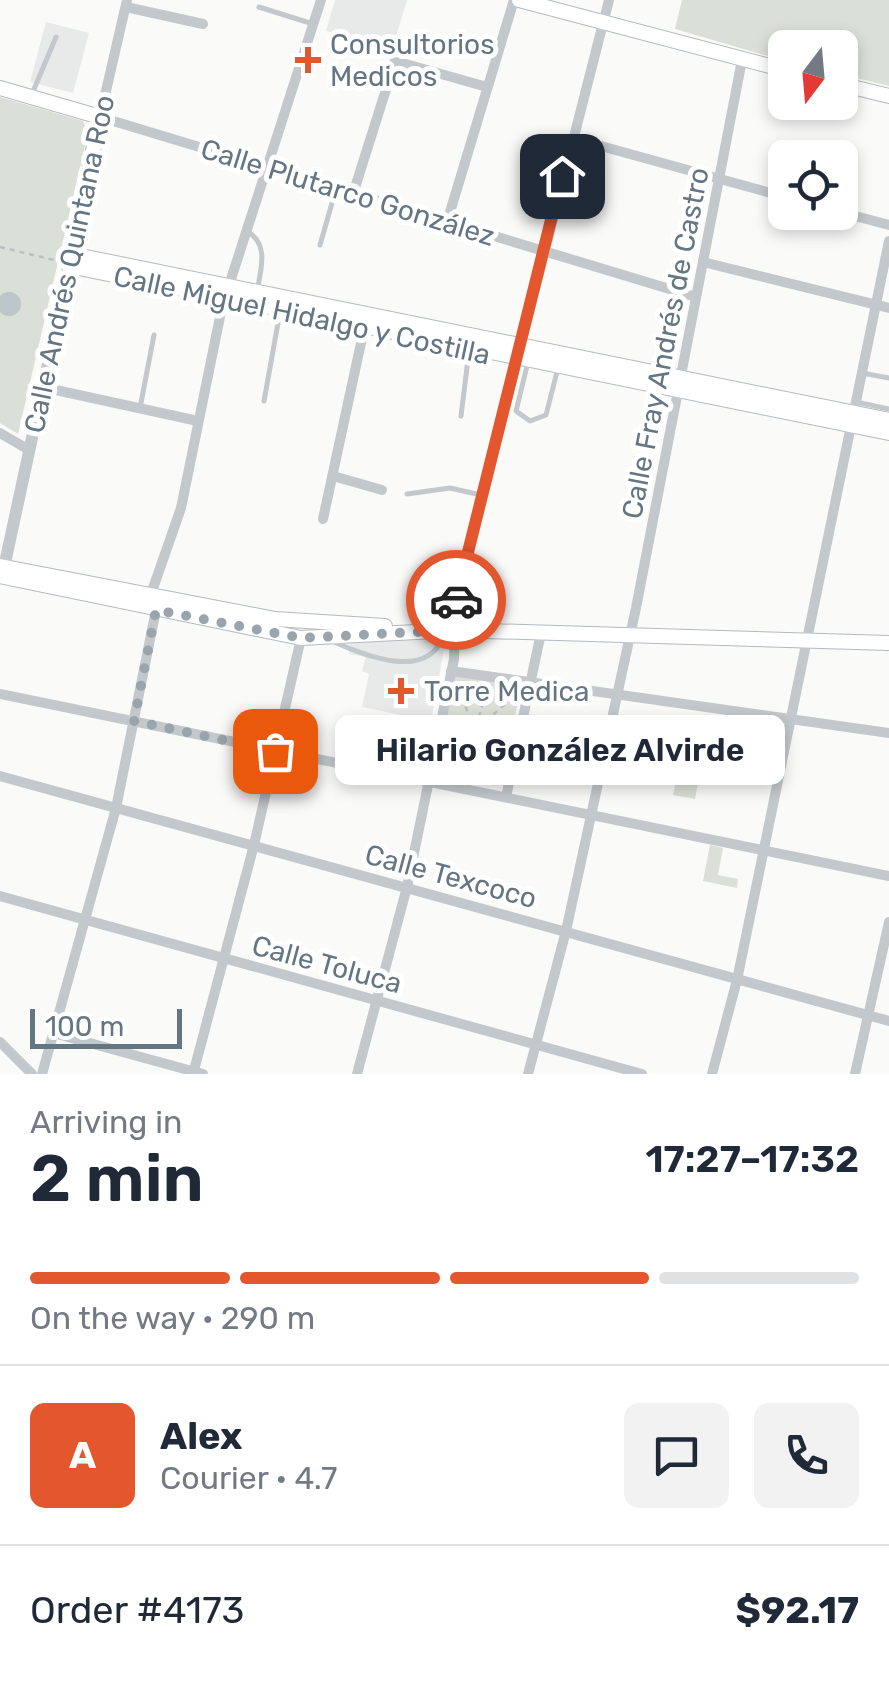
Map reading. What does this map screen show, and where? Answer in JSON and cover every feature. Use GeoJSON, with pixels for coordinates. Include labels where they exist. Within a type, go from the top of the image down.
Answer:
{"type":"FeatureCollection","features":[{"type":"Feature","properties":{"kind":"main road"},"geometry":{"type":"LineString","coordinates":[[522,1],[768,66]]}},
{"type":"Feature","properties":{"kind":"main road","name":"Calle Plutarco González"},"geometry":{"type":"LineString","coordinates":[[0,88],[100,116]]}},
{"type":"Feature","properties":{"kind":"main road"},"geometry":{"type":"LineString","coordinates":[[858,88],[889,96]]}},
{"type":"Feature","properties":{"kind":"main road","name":"Calle Andrés Quintana Roo"},"geometry":{"type":"LineString","coordinates":[[70,261],[100,116]]}},
{"type":"Feature","properties":{"kind":"main road","name":"Calle Miguel Hidalgo y Costilla"},"geometry":{"type":"LineString","coordinates":[[70,261],[228,294],[280,312],[469,350],[521,355],[558,368],[889,420]]}},
{"type":"Feature","properties":{"kind":"main road","name":"Calle Miguel Hidalgo y Costilla"},"geometry":{"type":"LineString","coordinates":[[228,294],[257,292],[521,355],[678,385]]}},
{"type":"Feature","properties":{"kind":"main road","name":"Calle Miguel Hidalgo y Costilla"},"geometry":{"type":"LineString","coordinates":[[851,413],[889,433]]}},
{"type":"Feature","properties":{"kind":"main road"},"geometry":{"type":"LineString","coordinates":[[2,574],[151,594],[291,622],[889,642]]}},
{"type":"Feature","properties":{"kind":"main road"},"geometry":{"type":"LineString","coordinates":[[2,574],[301,638],[411,629]]}},
{"type":"Feature","properties":{"kind":"street"},"geometry":{"type":"LineString","coordinates":[[151,594],[181,508],[228,294],[321,0]]}},
{"type":"Feature","properties":{"kind":"street"},"geometry":{"type":"LineString","coordinates":[[357,1074],[408,888],[452,671],[450,630],[456,598],[609,0]]}},
{"type":"Feature","properties":{"kind":"street"},"geometry":{"type":"LineString","coordinates":[[447,222],[487,87],[522,1]]}},
{"type":"Feature","properties":{"kind":"street"},"geometry":{"type":"LineString","coordinates":[[127,4],[204,24]]}},
{"type":"Feature","properties":{"kind":"street","name":"Calle Andrés Quintana Roo"},"geometry":{"type":"LineString","coordinates":[[100,116],[127,4]]}},
{"type":"Feature","properties":{"kind":"street","name":"Calle Fray Andrés de Castro"},"geometry":{"type":"LineString","coordinates":[[528,1074],[566,931],[630,635],[742,60]]}},
{"type":"Feature","properties":{"kind":"street"},"geometry":{"type":"LineString","coordinates":[[353,194],[392,64],[401,61],[487,87]]}},
{"type":"Feature","properties":{"kind":"street","name":"Calle Plutarco González"},"geometry":{"type":"LineString","coordinates":[[100,116],[696,297]]}},
{"type":"Feature","properties":{"kind":"street"},"geometry":{"type":"LineString","coordinates":[[572,138],[768,193]]}},
{"type":"Feature","properties":{"kind":"street"},"geometry":{"type":"LineString","coordinates":[[858,217],[889,225]]}},
{"type":"Feature","properties":{"kind":"street"},"geometry":{"type":"LineString","coordinates":[[712,1074],[737,980],[804,639],[889,241]]}},
{"type":"Feature","properties":{"kind":"street","name":"Calle Andrés Quintana Roo"},"geometry":{"type":"LineString","coordinates":[[2,574],[70,261]]}},
{"type":"Feature","properties":{"kind":"street"},"geometry":{"type":"LineString","coordinates":[[703,262],[889,308]]}},
{"type":"Feature","properties":{"kind":"street"},"geometry":{"type":"LineString","coordinates":[[324,519],[364,329]]}},
{"type":"Feature","properties":{"kind":"street"},"geometry":{"type":"LineString","coordinates":[[42,387],[198,422]]}},
{"type":"Feature","properties":{"kind":"street"},"geometry":{"type":"LineString","coordinates":[[0,433],[29,450]]}},
{"type":"Feature","properties":{"kind":"street"},"geometry":{"type":"LineString","coordinates":[[332,476],[382,490]]}},
{"type":"Feature","properties":{"kind":"street"},"geometry":{"type":"LineString","coordinates":[[42,1074],[116,808],[156,610]]}},
{"type":"Feature","properties":{"kind":"street"},"geometry":{"type":"LineString","coordinates":[[502,796],[541,633]]}},
{"type":"Feature","properties":{"kind":"street"},"geometry":{"type":"LineString","coordinates":[[56,1034],[197,1073],[301,638]]}},
{"type":"Feature","properties":{"kind":"street"},"geometry":{"type":"LineString","coordinates":[[452,671],[889,733]]}},
{"type":"Feature","properties":{"kind":"street"},"geometry":{"type":"LineString","coordinates":[[0,694],[889,876]]}},
{"type":"Feature","properties":{"kind":"street","name":"Calle Texcoco"},"geometry":{"type":"LineString","coordinates":[[0,776],[889,1021]]}},
{"type":"Feature","properties":{"kind":"street","name":"Calle Toluca"},"geometry":{"type":"LineString","coordinates":[[0,896],[642,1074]]}},
{"type":"Feature","properties":{"kind":"street"},"geometry":{"type":"LineString","coordinates":[[855,1074],[889,922]]}},
{"type":"Feature","properties":{"kind":"street"},"geometry":{"type":"LineString","coordinates":[[0,1042],[32,1074]]}},
{"type":"Feature","properties":{"kind":"lane"},"geometry":{"type":"LineString","coordinates":[[259,8],[313,24]]}},
{"type":"Feature","properties":{"kind":"lane"},"geometry":{"type":"LineString","coordinates":[[31,97],[56,36]]}},
{"type":"Feature","properties":{"kind":"lane"},"geometry":{"type":"LineString","coordinates":[[320,245],[336,189]]}},
{"type":"Feature","properties":{"kind":"lane"},"geometry":{"type":"LineString","coordinates":[[248,232],[258,237],[262,247],[257,292]]}},
{"type":"Feature","properties":{"kind":"lane"},"geometry":{"type":"LineString","coordinates":[[264,401],[280,312]]}},
{"type":"Feature","properties":{"kind":"lane"},"geometry":{"type":"LineString","coordinates":[[140,411],[154,335]]}},
{"type":"Feature","properties":{"kind":"lane"},"geometry":{"type":"LineString","coordinates":[[461,416],[469,350]]}},
{"type":"Feature","properties":{"kind":"lane"},"geometry":{"type":"LineString","coordinates":[[521,355],[516,411],[530,421],[546,415],[558,368]]}},
{"type":"Feature","properties":{"kind":"lane"},"geometry":{"type":"LineString","coordinates":[[860,373],[889,378]]}},
{"type":"Feature","properties":{"kind":"lane"},"geometry":{"type":"LineString","coordinates":[[851,413],[889,409]]}},
{"type":"Feature","properties":{"kind":"lane"},"geometry":{"type":"LineString","coordinates":[[406,494],[450,488],[481,495]]}},
{"type":"Feature","properties":{"kind":"lane"},"geometry":{"type":"LineString","coordinates":[[325,637],[346,647],[417,662],[439,649],[450,630]]}},
{"type":"Feature","properties":{"kind":"path"},"geometry":{"type":"LineString","coordinates":[[0,247],[70,261]]}},
{"type":"Feature","properties":{"kind":"path"},"geometry":{"type":"LineString","coordinates":[[452,671],[470,720]]}},
{"type":"Feature","properties":{"kind":"path"},"geometry":{"type":"LineString","coordinates":[[478,718],[489,676]]}},
{"type":"Feature","properties":{"kind":"path"},"geometry":{"type":"LineString","coordinates":[[485,722],[531,682]]}},
{"type":"Feature","properties":{"kind":"path"},"geometry":{"type":"LineString","coordinates":[[463,729],[470,720],[478,718],[485,722],[490,734]]}},
{"type":"Feature","properties":{"kind":"path"},"geometry":{"type":"LineString","coordinates":[[440,722],[463,729]]}},
{"type":"Feature","properties":{"kind":"path"},"geometry":{"type":"LineString","coordinates":[[463,729],[467,741],[474,744],[481,744],[490,734]]}},
{"type":"Feature","properties":{"kind":"path"},"geometry":{"type":"LineString","coordinates":[[490,734],[518,741]]}},
{"type":"Feature","properties":{"kind":"path"},"geometry":{"type":"LineString","coordinates":[[428,780],[467,741]]}},
{"type":"Feature","properties":{"kind":"path"},"geometry":{"type":"LineString","coordinates":[[465,788],[474,744]]}},
{"type":"Feature","properties":{"kind":"path"},"geometry":{"type":"LineString","coordinates":[[481,744],[502,796]]}},
{"type":"Feature","properties":{"kind":"shaded area"},"geometry":{"type":"Polygon","coordinates":[[[335,0],[407,0],[392,50],[326,31],[335,0]]]}},
{"type":"Feature","properties":{"kind":"shaded area"},"geometry":{"type":"Polygon","coordinates":[[[682,0],[889,0],[889,86],[858,78],[858,30],[768,30],[768,56],[675,29],[682,0]]]}},
{"type":"Feature","properties":{"kind":"shaded area"},"geometry":{"type":"Polygon","coordinates":[[[46,22],[89,33],[73,93],[30,82],[46,22]]]}},
{"type":"Feature","properties":{"kind":"shaded area"},"geometry":{"type":"Polygon","coordinates":[[[0,97],[83,121],[88,133],[18,434],[0,423],[0,97]]]}},
{"type":"Feature","properties":{"kind":"shaded area"},"geometry":{"type":"Polygon","coordinates":[[[4,293],[14,293],[20,299],[20,309],[14,315],[4,315],[-1,310],[-1,298],[4,293]]]}},
{"type":"Feature","properties":{"kind":"shaded area","name":"Torre Medica"},"geometry":{"type":"Polygon","coordinates":[[[446,638],[431,721],[362,707],[369,674],[362,671],[366,657],[349,654],[350,640],[446,638]]]}},
{"type":"Feature","properties":{"kind":"shaded area"},"geometry":{"type":"Polygon","coordinates":[[[454,674],[522,683],[501,783],[436,769],[454,674]]]}},
{"type":"Feature","properties":{"kind":"shaded area"},"geometry":{"type":"Polygon","coordinates":[[[678,773],[699,777],[695,799],[673,795],[678,773]]]}},
{"type":"Feature","properties":{"kind":"shaded area"},"geometry":{"type":"Polygon","coordinates":[[[710,845],[723,848],[718,875],[738,879],[737,888],[703,881],[710,845]]]}},
{"type":"Feature","properties":{"kind":"way so far"},"geometry":{"type":"LineString","coordinates":[[275,751],[134,721],[156,610],[301,638],[411,629],[455,630],[456,600]]}},
{"type":"Feature","properties":{"kind":"place","name":"Consultorios Medicos"},"geometry":{"type":"Point","coordinates":[308,60]}},
{"type":"Feature","properties":{"kind":"place","name":"Torre Medica"},"geometry":{"type":"Point","coordinates":[401,691]}},
{"type":"Feature","properties":{"kind":"place","name":"Hilario González Alvirde"},"geometry":{"type":"Point","coordinates":[275,751]}},
{"type":"Feature","properties":{"kind":"route"},"geometry":{"type":"LineString","coordinates":[[456,600],[562,176]]}}]}
